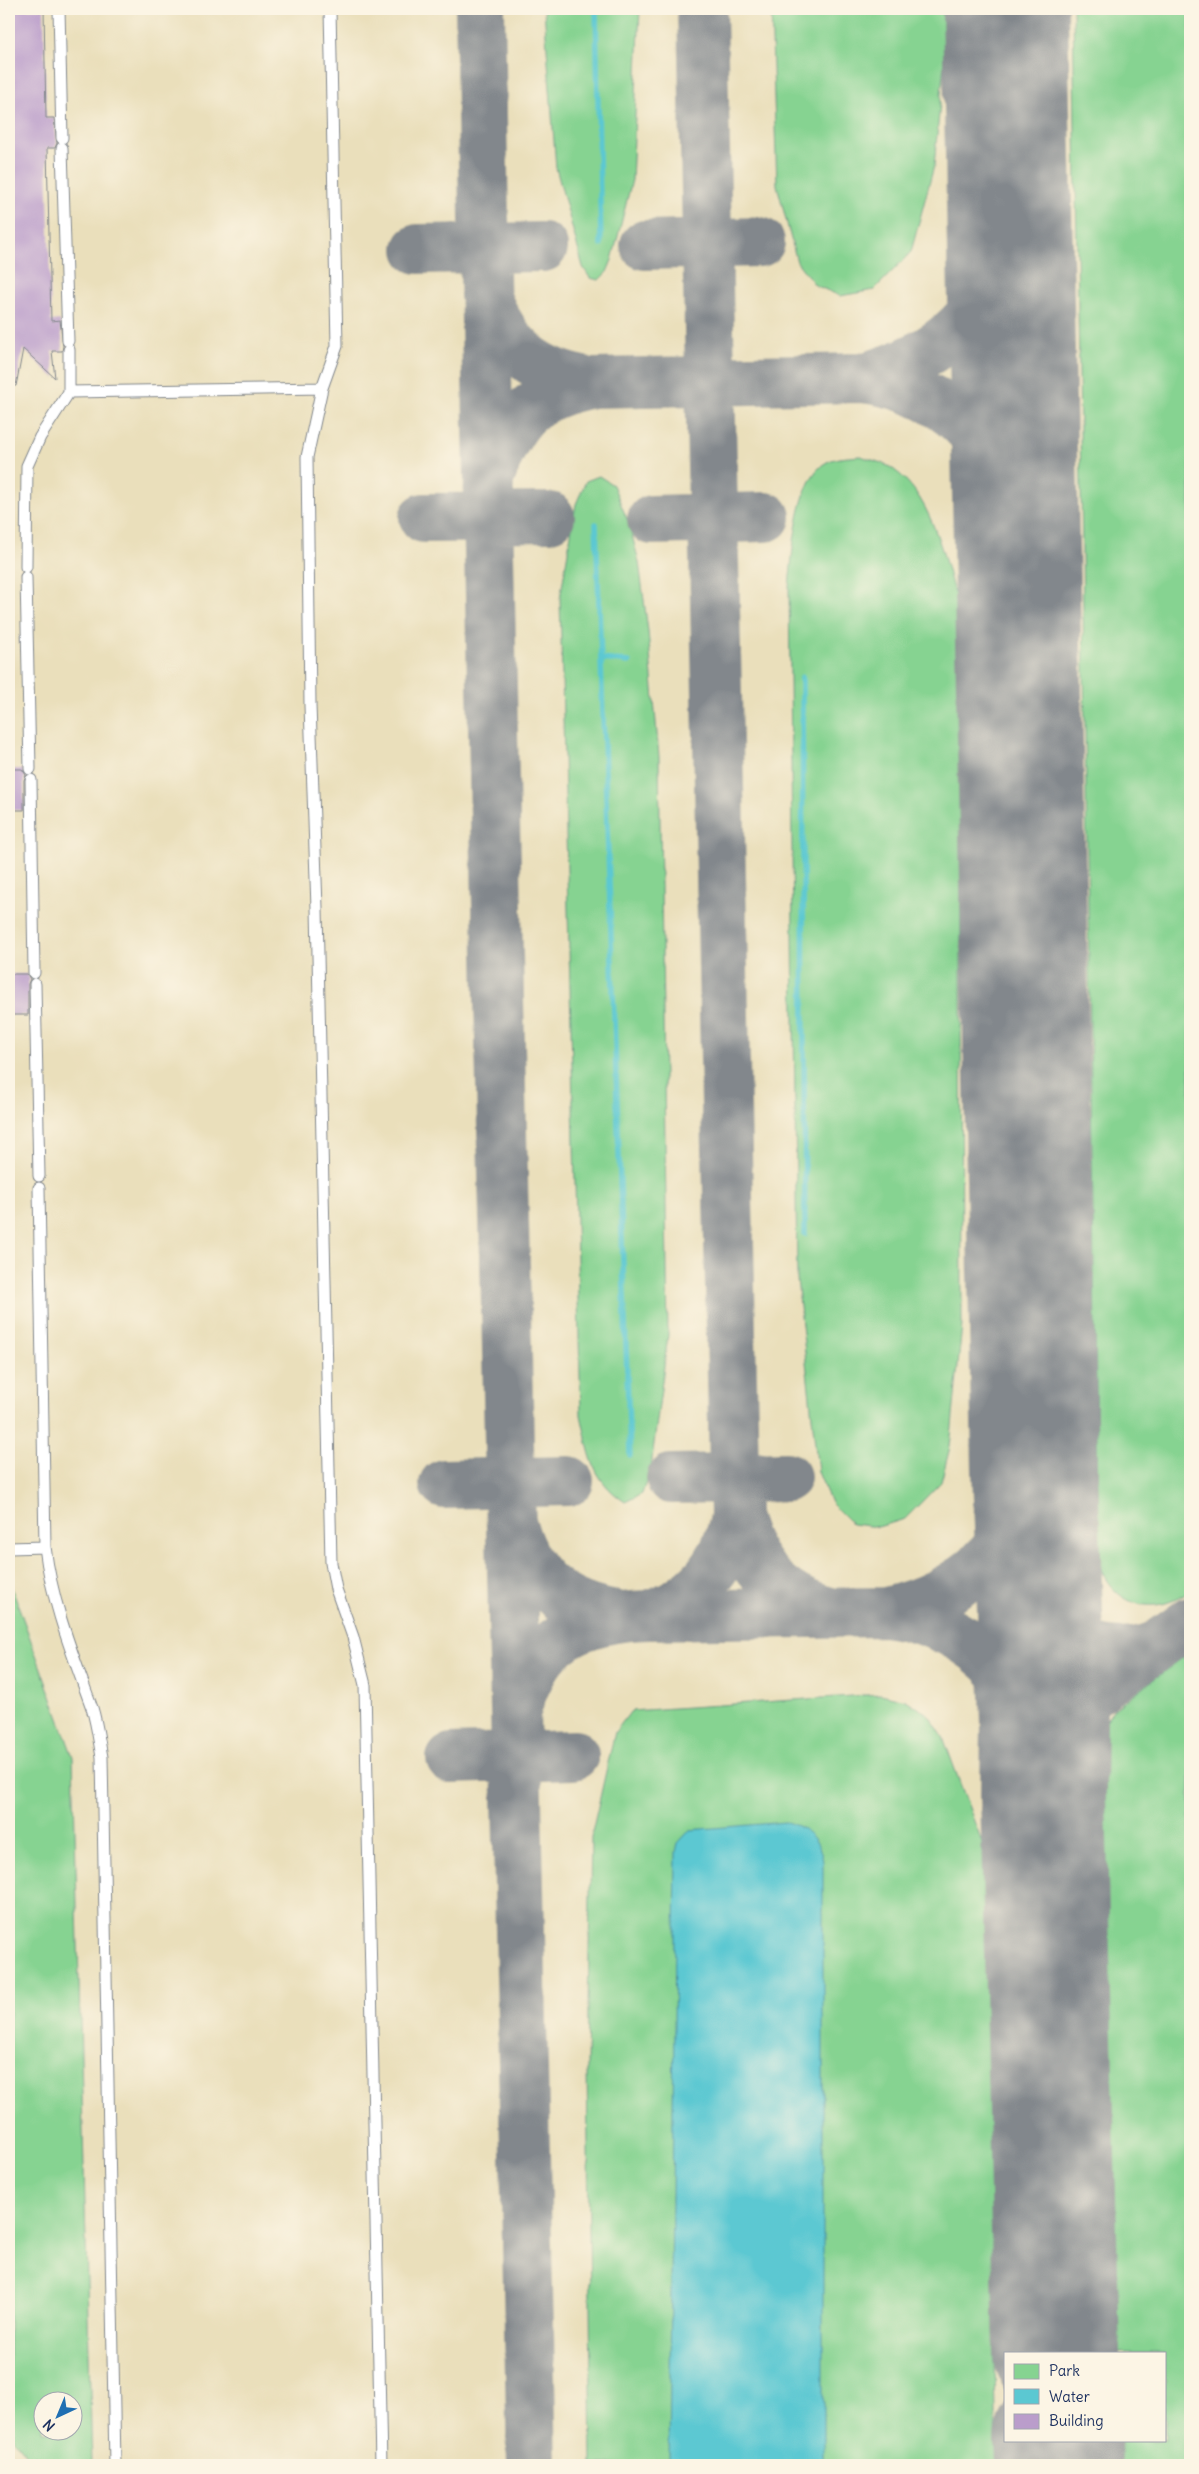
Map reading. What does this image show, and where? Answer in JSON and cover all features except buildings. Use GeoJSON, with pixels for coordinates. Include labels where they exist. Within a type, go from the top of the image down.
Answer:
{"type":"FeatureCollection","features":[{"type":"Feature","properties":{"kind":"lane"},"geometry":{"type":"LineString","coordinates":[[59,9],[69,392],[40,436],[27,466],[26,572],[45,1547],[48,1574],[57,1608],[92,1710],[102,1757],[114,2465]]}},
{"type":"Feature","properties":{"kind":"lane"},"geometry":{"type":"LineString","coordinates":[[330,9],[337,346],[322,388],[307,457],[310,704],[317,917],[331,1563],[336,1589],[353,1637],[365,1685],[381,2465]]}},
{"type":"Feature","properties":{"kind":"lane"},"geometry":{"type":"LineString","coordinates":[[69,392],[322,388]]}},
{"type":"Feature","properties":{"kind":"lane"},"geometry":{"type":"LineString","coordinates":[[9,1548],[45,1547]]}},
{"type":"Feature","properties":{"kind":"green space"},"geometry":{"type":"Polygon","coordinates":[[[544,9],[640,9],[632,180],[612,260],[607,272],[599,280],[590,278],[583,267],[556,168],[544,9]]]}},
{"type":"Feature","properties":{"kind":"green space"},"geometry":{"type":"Polygon","coordinates":[[[771,9],[943,9],[944,63],[934,166],[911,252],[874,290],[840,296],[815,285],[797,262],[777,185],[771,9]]]}},
{"type":"Feature","properties":{"kind":"green space"},"geometry":{"type":"Polygon","coordinates":[[[1073,9],[1190,9],[1190,1591],[1163,1604],[1150,1605],[1137,1604],[1125,1599],[1106,1579],[1099,1565],[1073,9]]]}},
{"type":"Feature","properties":{"kind":"green space"},"geometry":{"type":"Polygon","coordinates":[[[861,456],[893,469],[919,497],[937,535],[960,614],[962,1325],[950,1447],[941,1482],[905,1519],[878,1527],[852,1524],[831,1503],[818,1472],[797,1279],[789,587],[794,538],[809,483],[817,470],[827,462],[839,458],[861,456]]]}},
{"type":"Feature","properties":{"kind":"green space"},"geometry":{"type":"Polygon","coordinates":[[[599,476],[613,485],[629,524],[639,562],[648,631],[659,757],[668,1335],[651,1467],[642,1494],[625,1502],[613,1493],[598,1474],[593,1464],[581,1415],[560,599],[576,504],[586,481],[599,476]]]}},
{"type":"Feature","properties":{"kind":"green space"},"geometry":{"type":"Polygon","coordinates":[[[9,1580],[73,1757],[92,2465],[34,2465],[9,2433],[9,1580]]]}},
{"type":"Feature","properties":{"kind":"green space"},"geometry":{"type":"Polygon","coordinates":[[[1190,1652],[1190,2465],[1119,2465],[1118,2442],[1166,2442],[1166,2352],[1116,2352],[1102,1727],[1113,1710],[1190,1652]]]}},
{"type":"Feature","properties":{"kind":"green space"},"geometry":{"type":"Polygon","coordinates":[[[881,1694],[906,1700],[929,1715],[943,1737],[985,1851],[997,2465],[592,2465],[587,2066],[591,1837],[615,1732],[631,1711],[881,1694]]]}},
{"type":"Feature","properties":{"kind":"water"},"geometry":{"type":"Polygon","coordinates":[[[786,1822],[806,1831],[816,1841],[823,1862],[823,2465],[669,2465],[676,1852],[678,1843],[690,1830],[786,1822]]]}},
{"type":"Feature","properties":{"kind":"waterway"},"geometry":{"type":"LineString","coordinates":[[596,9],[601,244]]}},
{"type":"Feature","properties":{"kind":"waterway"},"geometry":{"type":"LineString","coordinates":[[596,524],[630,1455]]}},
{"type":"Feature","properties":{"kind":"waterway"},"geometry":{"type":"LineString","coordinates":[[601,659],[629,662]]}},
{"type":"Feature","properties":{"kind":"waterway"},"geometry":{"type":"LineString","coordinates":[[802,677],[805,1234]]}},
{"type":"Feature","properties":{"kind":"taxiway"},"geometry":{"type":"LineString","coordinates":[[480,9],[488,508],[532,2465]]}},
{"type":"Feature","properties":{"kind":"taxiway"},"geometry":{"type":"LineString","coordinates":[[649,1615],[681,1600],[707,1578],[725,1550],[735,1516],[702,9]]}},
{"type":"Feature","properties":{"kind":"taxiway"},"geometry":{"type":"LineString","coordinates":[[862,378],[918,357],[960,327],[990,285],[1001,259],[1010,229]]}},
{"type":"Feature","properties":{"kind":"taxiway"},"geometry":{"type":"LineString","coordinates":[[645,245],[760,242]]}},
{"type":"Feature","properties":{"kind":"taxiway"},"geometry":{"type":"LineString","coordinates":[[418,249],[543,247]]}},
{"type":"Feature","properties":{"kind":"taxiway"},"geometry":{"type":"LineString","coordinates":[[485,295],[493,314],[503,330],[525,356],[554,373],[592,383]]}},
{"type":"Feature","properties":{"kind":"taxiway"},"geometry":{"type":"LineString","coordinates":[[491,474],[507,437],[526,412],[539,402],[571,388],[592,383],[862,378],[892,384],[919,393],[942,406],[963,423],[981,443],[996,466],[1008,493],[1016,522]]}},
{"type":"Feature","properties":{"kind":"taxiway"},"geometry":{"type":"LineString","coordinates":[[424,518],[550,517]]}},
{"type":"Feature","properties":{"kind":"taxiway"},"geometry":{"type":"LineString","coordinates":[[652,520],[766,517]]}},
{"type":"Feature","properties":{"kind":"taxiway"},"geometry":{"type":"LineString","coordinates":[[886,1612],[914,1604],[939,1593],[962,1580],[982,1564],[999,1545],[1014,1523],[1026,1499],[1035,1471]]}},
{"type":"Feature","properties":{"kind":"taxiway"},"geometry":{"type":"LineString","coordinates":[[671,1479],[786,1477]]}},
{"type":"Feature","properties":{"kind":"taxiway"},"geometry":{"type":"LineString","coordinates":[[444,1484],[569,1481]]}},
{"type":"Feature","properties":{"kind":"taxiway"},"geometry":{"type":"LineString","coordinates":[[735,1516],[748,1549],[768,1577],[794,1598],[827,1611]]}},
{"type":"Feature","properties":{"kind":"taxiway"},"geometry":{"type":"LineString","coordinates":[[513,1528],[528,1563],[550,1589],[564,1599],[580,1606],[617,1616]]}},
{"type":"Feature","properties":{"kind":"taxiway"},"geometry":{"type":"LineString","coordinates":[[1040,1591],[1048,1609],[1059,1624],[1086,1645],[1102,1651],[1119,1653],[1156,1646]]}},
{"type":"Feature","properties":{"kind":"taxiway"},"geometry":{"type":"LineString","coordinates":[[517,1708],[536,1664],[549,1648],[565,1636],[582,1627],[602,1621],[649,1615],[886,1612],[921,1620],[952,1633],[979,1650],[1001,1671],[1019,1696],[1032,1725],[1040,1758],[1043,1794]]}},
{"type":"Feature","properties":{"kind":"taxiway"},"geometry":{"type":"LineString","coordinates":[[1044,1757],[1050,1732],[1067,1711],[1190,1622]]}},
{"type":"Feature","properties":{"kind":"taxiway"},"geometry":{"type":"LineString","coordinates":[[451,1759],[574,1755]]}},
{"type":"Feature","properties":{"kind":"runway"},"geometry":{"type":"LineString","coordinates":[[1005,9],[1035,1471],[1044,1723],[1043,1794],[1057,2352]]}},
{"type":"Feature","properties":{"kind":"runway"},"geometry":{"type":"LineString","coordinates":[[1058,2442],[1059,2465]]}}]}
